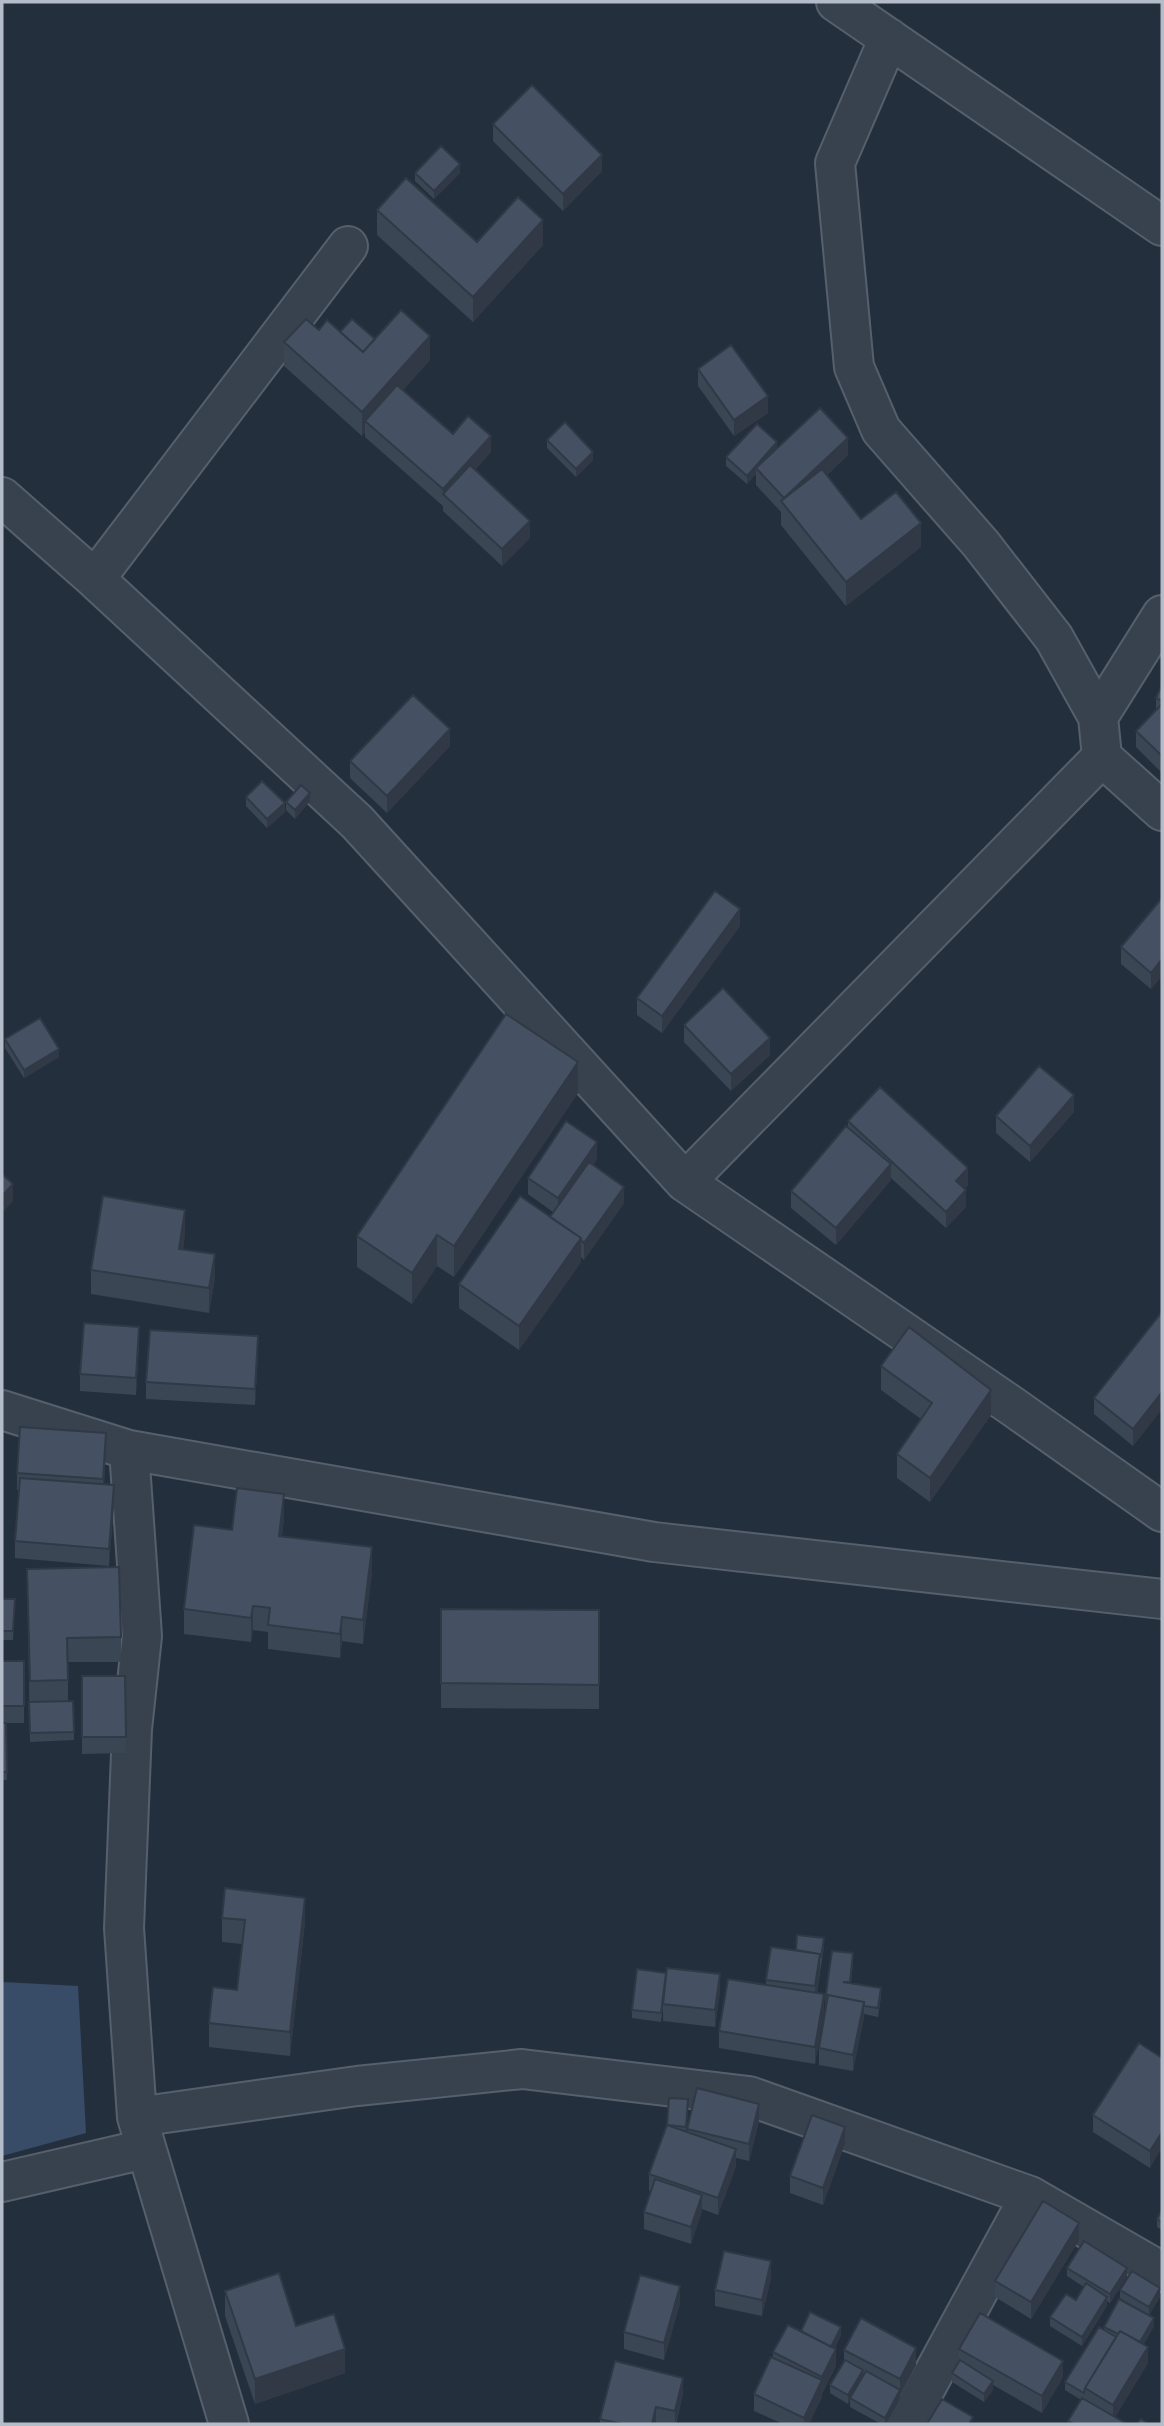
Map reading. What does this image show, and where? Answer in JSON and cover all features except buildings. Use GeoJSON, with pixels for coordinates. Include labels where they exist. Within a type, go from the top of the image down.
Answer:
{"type":"FeatureCollection","features":[{"type":"Feature","properties":{"kind":"street"},"geometry":{"type":"LineString","coordinates":[[835,2],[1162,226]]}},
{"type":"Feature","properties":{"kind":"street"},"geometry":{"type":"LineString","coordinates":[[888,38],[835,163],[854,367],[881,429],[981,544],[1054,638],[1098,717],[1102,757],[1162,811]]}},
{"type":"Feature","properties":{"kind":"street"},"geometry":{"type":"LineString","coordinates":[[95,579],[348,246]]}},
{"type":"Feature","properties":{"kind":"street"},"geometry":{"type":"LineString","coordinates":[[2,497],[95,579],[357,822],[685,1182],[1012,1406],[1162,1513]]}},
{"type":"Feature","properties":{"kind":"street"},"geometry":{"type":"LineString","coordinates":[[1098,717],[1162,615]]}},
{"type":"Feature","properties":{"kind":"street"},"geometry":{"type":"LineString","coordinates":[[685,1182],[1102,757]]}},
{"type":"Feature","properties":{"kind":"street"},"geometry":{"type":"LineString","coordinates":[[2,1409],[129,1450],[654,1542],[1162,1600]]}},
{"type":"Feature","properties":{"kind":"street"},"geometry":{"type":"LineString","coordinates":[[129,1450],[142,1636],[132,1729],[124,1928],[141,2133],[229,2424]]}},
{"type":"Feature","properties":{"kind":"street"},"geometry":{"type":"LineString","coordinates":[[2,2182],[141,2133],[357,2086],[522,2069],[749,2096],[1030,2196],[1162,2272]]}},
{"type":"Feature","properties":{"kind":"street"},"geometry":{"type":"LineString","coordinates":[[905,2424],[1030,2196]]}},
{"type":"Feature","properties":{"kind":"water"},"geometry":{"type":"Polygon","coordinates":[[[2,1982],[78,1986],[86,2133],[2,2156],[2,1982]]]}}]}
